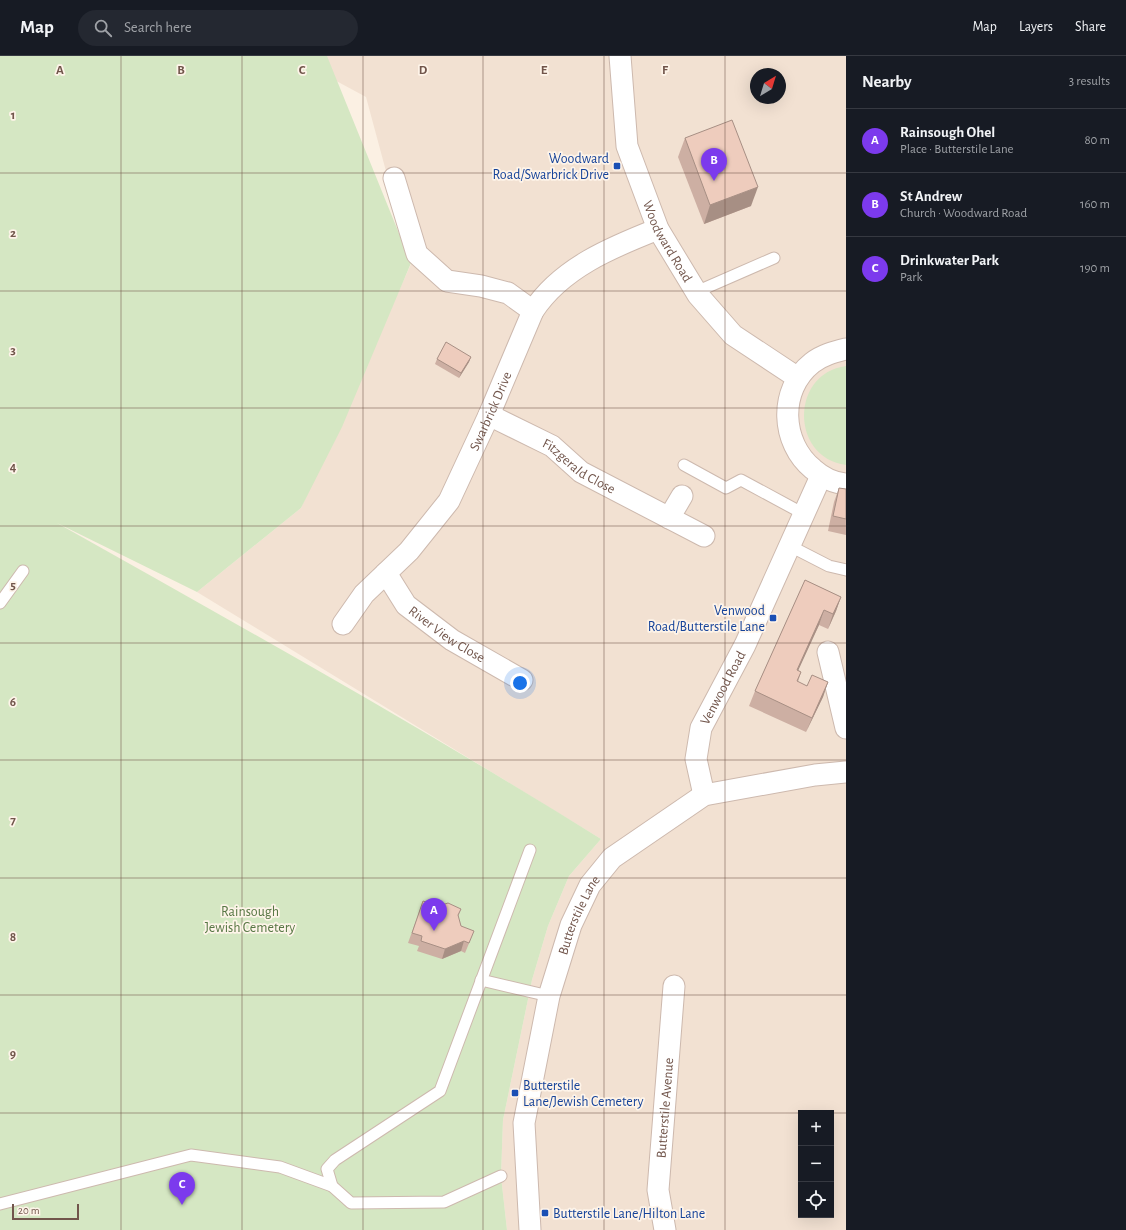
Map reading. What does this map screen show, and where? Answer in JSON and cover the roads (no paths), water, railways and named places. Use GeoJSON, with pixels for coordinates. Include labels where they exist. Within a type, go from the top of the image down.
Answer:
{"type":"FeatureCollection","features":[{"type":"Feature","properties":{"kind":"street","name":"Woodward Road"},"geometry":{"type":"LineString","coordinates":[[620,56],[627,146],[658,229],[696,292],[734,335],[798,378]]}},
{"type":"Feature","properties":{"kind":"street"},"geometry":{"type":"LineString","coordinates":[[394,178],[417,254],[447,281],[481,286],[508,293],[532,311]]}},
{"type":"Feature","properties":{"kind":"street","name":"Swarbrick Drive"},"geometry":{"type":"LineString","coordinates":[[344,624],[364,594],[409,551],[449,502],[489,415],[532,311],[541,298],[572,271],[615,246],[658,229]]}},
{"type":"Feature","properties":{"kind":"street"},"geometry":{"type":"LineString","coordinates":[[846,349],[830,353],[812,363],[798,378],[789,398],[787,420],[792,442],[804,462],[821,476],[846,484]]}},
{"type":"Feature","properties":{"kind":"street","name":"Fitzgerald Close"},"geometry":{"type":"LineString","coordinates":[[489,415],[552,446],[581,472],[704,536]]}},
{"type":"Feature","properties":{"kind":"street","name":"Venwood Road"},"geometry":{"type":"LineString","coordinates":[[704,795],[696,759],[701,728],[745,645],[821,476]]}},
{"type":"Feature","properties":{"kind":"street"},"geometry":{"type":"LineString","coordinates":[[669,518],[682,496]]}},
{"type":"Feature","properties":{"kind":"street","name":"River View Close"},"geometry":{"type":"LineString","coordinates":[[386,573],[406,605],[452,640],[522,680]]}},
{"type":"Feature","properties":{"kind":"street"},"geometry":{"type":"LineString","coordinates":[[828,652],[846,728]]}},
{"type":"Feature","properties":{"kind":"street","name":"Butterstile Lane"},"geometry":{"type":"LineString","coordinates":[[530,1230],[524,1123],[549,996],[571,925],[590,885],[612,858],[704,795],[815,775],[846,775]]}},
{"type":"Feature","properties":{"kind":"street","name":"Butterstile Avenue"},"geometry":{"type":"LineString","coordinates":[[665,1230],[658,1190],[680,1016],[674,986]]}},
{"type":"Feature","properties":{"kind":"lane"},"geometry":{"type":"LineString","coordinates":[[696,292],[774,258]]}},
{"type":"Feature","properties":{"kind":"lane"},"geometry":{"type":"LineString","coordinates":[[684,465],[726,488],[741,480],[804,514]]}},
{"type":"Feature","properties":{"kind":"lane"},"geometry":{"type":"LineString","coordinates":[[790,546],[829,566],[846,570]]}},
{"type":"Feature","properties":{"kind":"lane"},"geometry":{"type":"LineString","coordinates":[[0,603],[23,571]]}},
{"type":"Feature","properties":{"kind":"lane"},"geometry":{"type":"LineString","coordinates":[[332,1186],[326,1170],[335,1160],[440,1091],[530,850]]}},
{"type":"Feature","properties":{"kind":"lane"},"geometry":{"type":"LineString","coordinates":[[481,980],[549,996]]}},
{"type":"Feature","properties":{"kind":"lane"},"geometry":{"type":"LineString","coordinates":[[0,1204],[191,1155],[280,1167],[332,1186],[350,1203],[444,1202],[500,1176]]}},
{"type":"Feature","properties":{"kind":"place","name":"Woodward Road/Swarbrick Drive"},"geometry":{"type":"Point","coordinates":[617,166]}},
{"type":"Feature","properties":{"kind":"place","name":"St Andrew"},"geometry":{"type":"Point","coordinates":[714,181]}},
{"type":"Feature","properties":{"kind":"place","name":"Venwood Road/Butterstile Lane"},"geometry":{"type":"Point","coordinates":[773,618]}},
{"type":"Feature","properties":{"kind":"place","name":"Rainsough Ohel"},"geometry":{"type":"Point","coordinates":[434,931]}},
{"type":"Feature","properties":{"kind":"place","name":"Butterstile Lane/Jewish Cemetery"},"geometry":{"type":"Point","coordinates":[515,1093]}},
{"type":"Feature","properties":{"kind":"place","name":"Drinkwater Park"},"geometry":{"type":"Point","coordinates":[182,1205]}},
{"type":"Feature","properties":{"kind":"place","name":"Butterstile Lane/Hilton Lane"},"geometry":{"type":"Point","coordinates":[545,1213]}},
{"type":"Feature","properties":{"kind":"park label","name":"Rainsough Jewish Cemetery"},"geometry":{"type":"Point","coordinates":[250,920]}}]}
